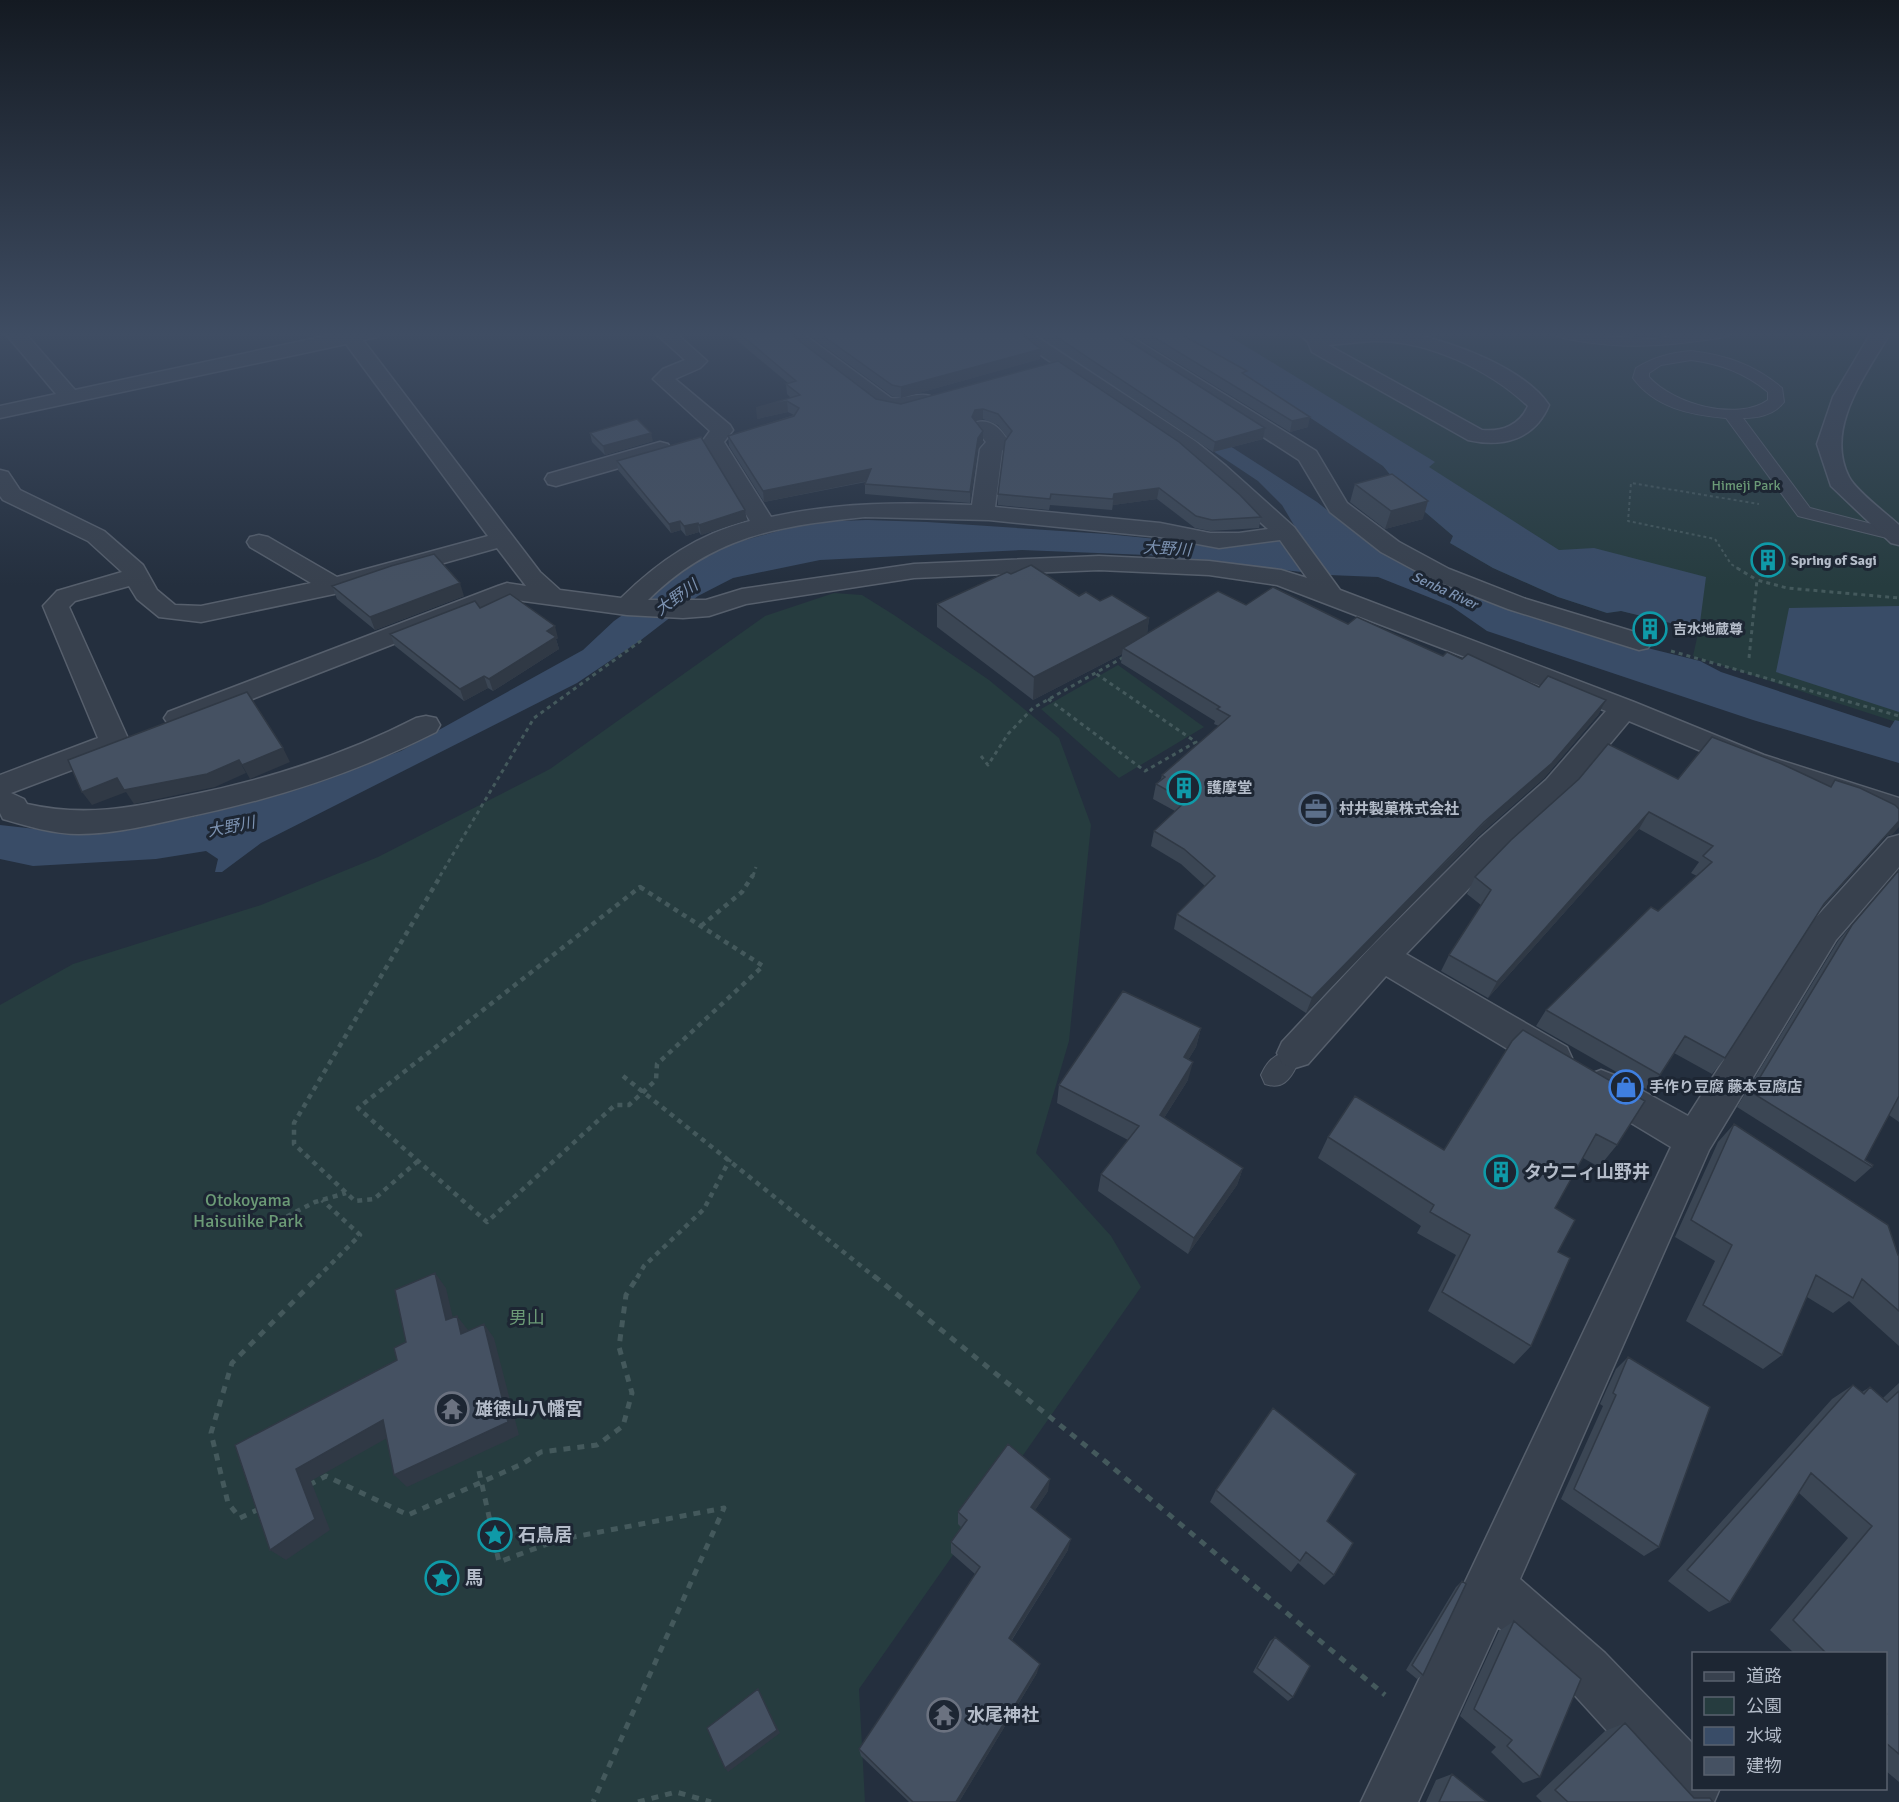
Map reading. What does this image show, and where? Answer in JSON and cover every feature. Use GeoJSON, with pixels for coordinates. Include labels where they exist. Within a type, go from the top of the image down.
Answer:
{"type":"FeatureCollection","features":[{"type":"Feature","properties":{"kind":"street"},"geometry":{"type":"LineString","coordinates":[[416,417],[531,577],[550,595]]}},
{"type":"Feature","properties":{"kind":"street"},"geometry":{"type":"LineString","coordinates":[[695,417],[711,437],[764,524]]}},
{"type":"Feature","properties":{"kind":"street"},"geometry":{"type":"LineString","coordinates":[[1143,417],[1186,446],[1286,532],[1330,595]]}},
{"type":"Feature","properties":{"kind":"street"},"geometry":{"type":"LineString","coordinates":[[1246,417],[1308,456],[1338,507],[1390,547],[1440,574],[1517,604],[1639,642]]}},
{"type":"Feature","properties":{"kind":"street"},"geometry":{"type":"LineString","coordinates":[[1444,417],[1476,435],[1500,438],[1520,430],[1535,417]]}},
{"type":"Feature","properties":{"kind":"street"},"geometry":{"type":"LineString","coordinates":[[1837,417],[1828,444],[1839,481],[1897,537]]}},
{"type":"Feature","properties":{"kind":"street"},"geometry":{"type":"LineString","coordinates":[[982,514],[991,449],[998,442],[985,427]]}},
{"type":"Feature","properties":{"kind":"street"},"geometry":{"type":"LineString","coordinates":[[711,437],[745,433]]}},
{"type":"Feature","properties":{"kind":"street"},"geometry":{"type":"LineString","coordinates":[[555,479],[675,444]]}},
{"type":"Feature","properties":{"kind":"street"},"geometry":{"type":"LineString","coordinates":[[0,477],[11,495],[85,528],[134,570],[146,594],[168,612],[201,614],[334,586],[504,539]]}},
{"type":"Feature","properties":{"kind":"street"},"geometry":{"type":"LineString","coordinates":[[627,607],[689,554],[764,524],[828,511],[868,509],[982,514],[1166,530],[1212,541],[1286,532]]}},
{"type":"Feature","properties":{"kind":"street"},"geometry":{"type":"LineString","coordinates":[[259,542],[334,586]]}},
{"type":"Feature","properties":{"kind":"street"},"geometry":{"type":"LineString","coordinates":[[0,786],[507,591],[627,607],[696,609],[742,597],[914,571],[1099,563],[1209,568],[1281,579],[1330,595],[1624,708],[1754,762],[1899,809]]}},
{"type":"Feature","properties":{"kind":"street"},"geometry":{"type":"LineString","coordinates":[[136,576],[66,596],[56,606],[136,734]]}},
{"type":"Feature","properties":{"kind":"street"},"geometry":{"type":"LineString","coordinates":[[1284,1065],[1382,957],[1490,848],[1557,787],[1624,708]]}},
{"type":"Feature","properties":{"kind":"street"},"geometry":{"type":"LineString","coordinates":[[0,800],[13,806],[14,811],[56,821],[136,818],[305,778],[372,752],[426,725]]}},
{"type":"Feature","properties":{"kind":"street"},"geometry":{"type":"LineString","coordinates":[[1389,1802],[1491,1587],[1715,1129],[1824,932],[1899,846]]}},
{"type":"Feature","properties":{"kind":"street"},"geometry":{"type":"LineString","coordinates":[[1382,957],[1715,1129]]}},
{"type":"Feature","properties":{"kind":"street"},"geometry":{"type":"LineString","coordinates":[[1491,1587],[1587,1671],[1692,1784]]}},
{"type":"Feature","properties":{"kind":"street"},"geometry":{"type":"LineString","coordinates":[[1698,1790],[1709,1802]]}},
{"type":"Feature","properties":{"kind":"lane"},"geometry":{"type":"LineString","coordinates":[[1733,417],[1804,512],[1897,537]]}},
{"type":"Feature","properties":{"kind":"path"},"geometry":{"type":"LineString","coordinates":[[1804,512],[1631,483],[1628,520],[1715,539],[1731,564],[1756,582],[1787,588],[1899,598]]}},
{"type":"Feature","properties":{"kind":"path"},"geometry":{"type":"LineString","coordinates":[[1749,658],[1756,582]]}},
{"type":"Feature","properties":{"kind":"path"},"geometry":{"type":"LineString","coordinates":[[418,1161],[374,1199],[355,1201],[294,1144],[294,1124],[534,718],[696,609]]}},
{"type":"Feature","properties":{"kind":"path"},"geometry":{"type":"LineString","coordinates":[[1639,642],[1899,716]]}},
{"type":"Feature","properties":{"kind":"path"},"geometry":{"type":"LineString","coordinates":[[981,756],[988,765],[1014,728],[1033,708],[1126,656]]}},
{"type":"Feature","properties":{"kind":"path"},"geometry":{"type":"LineString","coordinates":[[1095,673],[1205,749]]}},
{"type":"Feature","properties":{"kind":"path"},"geometry":{"type":"LineString","coordinates":[[1048,699],[1145,771],[1196,742]]}},
{"type":"Feature","properties":{"kind":"path"},"geometry":{"type":"LineString","coordinates":[[701,926],[746,886],[754,876],[756,867]]}},
{"type":"Feature","properties":{"kind":"path"},"geometry":{"type":"LineString","coordinates":[[640,886],[701,926],[764,966],[657,1064],[656,1080],[644,1092],[629,1105],[615,1105],[487,1222],[358,1108],[640,886]]}},
{"type":"Feature","properties":{"kind":"path"},"geometry":{"type":"LineString","coordinates":[[622,1076],[730,1159],[1106,1462],[1425,1728]]}},
{"type":"Feature","properties":{"kind":"path"},"geometry":{"type":"LineString","coordinates":[[305,1487],[326,1476],[408,1515],[481,1480],[522,1464],[541,1452],[597,1445],[623,1426],[632,1393],[620,1347],[626,1295],[644,1266],[704,1209],[730,1159]]}},
{"type":"Feature","properties":{"kind":"path"},"geometry":{"type":"LineString","coordinates":[[278,1221],[322,1200],[347,1192]]}},
{"type":"Feature","properties":{"kind":"path"},"geometry":{"type":"LineString","coordinates":[[262,1508],[240,1518],[228,1503],[211,1433],[232,1363],[360,1235],[322,1200]]}},
{"type":"Feature","properties":{"kind":"path"},"geometry":{"type":"LineString","coordinates":[[479,1471],[499,1562],[558,1540],[724,1508],[593,1802]]}},
{"type":"Feature","properties":{"kind":"path"},"geometry":{"type":"LineString","coordinates":[[638,1802],[676,1792],[711,1802]]}},
{"type":"Feature","properties":{"kind":"green space","name":"Himeji Park"},"geometry":{"type":"Polygon","coordinates":[[[1310,417],[1899,417],[1899,723],[1693,656],[1699,629],[1621,611],[1607,613],[1558,597],[1493,568],[1450,543],[1453,536],[1411,500],[1383,466],[1310,417]]]}},
{"type":"Feature","properties":{"kind":"green space","name":"男山"},"geometry":{"type":"Polygon","coordinates":[[[834,593],[862,595],[894,615],[989,680],[1059,738],[1091,825],[1069,1041],[1036,1153],[1111,1236],[1141,1287],[859,1689],[865,1802],[0,1802],[0,1005],[73,964],[261,905],[378,857],[550,769],[765,616],[834,593]]]}},
{"type":"Feature","properties":{"kind":"green space"},"geometry":{"type":"Polygon","coordinates":[[[1118,665],[1204,727],[1119,778],[1041,709],[1118,665]]]}},
{"type":"Feature","properties":{"kind":"water"},"geometry":{"type":"Polygon","coordinates":[[[1162,417],[1185,417],[1317,502],[1363,538],[1394,557],[1603,637],[1700,661],[1721,672],[1890,728],[1895,720],[1899,721],[1899,763],[1753,720],[1487,631],[1451,606],[1378,577],[1329,575],[1147,555],[1022,550],[820,560],[733,578],[698,596],[641,640],[577,683],[261,843],[222,872],[215,872],[218,859],[206,851],[156,859],[33,866],[0,859],[0,825],[45,830],[117,828],[193,817],[331,776],[401,751],[583,650],[614,621],[717,548],[810,522],[867,520],[1106,534],[1228,546],[1301,537],[1282,505],[1258,481],[1162,417]]]}},
{"type":"Feature","properties":{"kind":"water"},"geometry":{"type":"Polygon","coordinates":[[[1309,417],[1362,417],[1435,462],[1429,467],[1559,550],[1594,548],[1706,577],[1699,630],[1621,611],[1607,613],[1558,597],[1493,568],[1450,543],[1453,536],[1411,500],[1383,466],[1309,417]]]}},
{"type":"Feature","properties":{"kind":"water"},"geometry":{"type":"Polygon","coordinates":[[[1899,606],[1899,712],[1776,672],[1789,608],[1899,606]]]}},
{"type":"Feature","properties":{"kind":"building"},"geometry":{"type":"Polygon","coordinates":[[[790,417],[972,417],[983,431],[978,438],[970,492],[865,484],[871,469],[763,491],[728,436],[790,417]]]}},
{"type":"Feature","properties":{"kind":"building"},"geometry":{"type":"Polygon","coordinates":[[[1001,417],[1142,417],[1179,442],[1240,495],[1261,517],[1212,520],[1196,516],[1159,488],[1114,494],[1113,499],[1051,494],[1050,499],[998,494],[1005,441],[1012,431],[1001,417]]]}},
{"type":"Feature","properties":{"kind":"building"},"geometry":{"type":"Polygon","coordinates":[[[1178,417],[1248,417],[1265,428],[1215,442],[1178,417]]]}},
{"type":"Feature","properties":{"kind":"building"},"geometry":{"type":"Polygon","coordinates":[[[1286,417],[1310,417],[1292,421],[1286,417]]]}},
{"type":"Feature","properties":{"kind":"building"},"geometry":{"type":"Polygon","coordinates":[[[637,419],[651,433],[603,446],[590,433],[637,419]]]}},
{"type":"Feature","properties":{"kind":"building"},"geometry":{"type":"Polygon","coordinates":[[[701,437],[745,510],[699,525],[698,523],[684,526],[680,521],[669,524],[617,461],[701,437]]]}},
{"type":"Feature","properties":{"kind":"building"},"geometry":{"type":"Polygon","coordinates":[[[1392,474],[1428,501],[1391,511],[1355,484],[1392,474]]]}},
{"type":"Feature","properties":{"kind":"building"},"geometry":{"type":"Polygon","coordinates":[[[434,554],[460,583],[370,617],[332,586],[391,566],[434,554]]]}},
{"type":"Feature","properties":{"kind":"building"},"geometry":{"type":"Polygon","coordinates":[[[1031,565],[1079,596],[1086,592],[1100,601],[1112,595],[1149,618],[1034,677],[937,604],[1007,572],[1011,574],[1031,565]]]}},
{"type":"Feature","properties":{"kind":"building"},"geometry":{"type":"Polygon","coordinates":[[[1273,587],[1348,624],[1357,617],[1443,656],[1447,652],[1462,659],[1468,654],[1539,687],[1548,676],[1606,700],[1552,763],[1484,822],[1312,998],[1177,914],[1215,876],[1184,849],[1154,831],[1186,801],[1156,784],[1165,777],[1162,775],[1230,716],[1217,709],[1220,707],[1123,648],[1218,591],[1246,605],[1273,587]]]}},
{"type":"Feature","properties":{"kind":"building"},"geometry":{"type":"Polygon","coordinates":[[[510,594],[555,626],[547,631],[556,637],[489,679],[484,676],[460,689],[390,634],[475,601],[480,608],[510,594]]]}},
{"type":"Feature","properties":{"kind":"building"},"geometry":{"type":"Polygon","coordinates":[[[247,692],[283,748],[242,765],[239,760],[207,774],[124,790],[117,778],[82,792],[68,760],[247,692]]]}},
{"type":"Feature","properties":{"kind":"building"},"geometry":{"type":"Polygon","coordinates":[[[1712,737],[1782,764],[1831,787],[1835,780],[1860,788],[1895,805],[1899,809],[1899,821],[1824,904],[1725,1058],[1685,1036],[1660,1075],[1546,1010],[1651,907],[1658,911],[1712,862],[1703,856],[1713,846],[1649,812],[1497,982],[1449,955],[1491,890],[1475,877],[1511,840],[1579,779],[1608,744],[1678,779],[1712,737]]]}},
{"type":"Feature","properties":{"kind":"building"},"geometry":{"type":"Polygon","coordinates":[[[1899,870],[1899,1096],[1865,1160],[1873,1165],[1872,1167],[1751,1092],[1852,925],[1899,870]]]}},
{"type":"Feature","properties":{"kind":"building"},"geometry":{"type":"Polygon","coordinates":[[[1123,991],[1201,1028],[1184,1057],[1193,1062],[1160,1115],[1243,1168],[1194,1238],[1101,1174],[1139,1126],[1059,1085],[1123,991]]]}},
{"type":"Feature","properties":{"kind":"building"},"geometry":{"type":"Polygon","coordinates":[[[1523,1030],[1645,1101],[1617,1145],[1596,1134],[1555,1208],[1575,1220],[1558,1252],[1570,1258],[1531,1346],[1442,1292],[1470,1235],[1430,1212],[1434,1205],[1328,1137],[1355,1096],[1444,1150],[1512,1041],[1523,1030]]]}},
{"type":"Feature","properties":{"kind":"building"},"geometry":{"type":"Polygon","coordinates":[[[1734,1124],[1888,1225],[1899,1255],[1899,1311],[1862,1279],[1853,1298],[1816,1275],[1782,1355],[1703,1305],[1732,1245],[1691,1220],[1734,1124]]]}},
{"type":"Feature","properties":{"kind":"building"},"geometry":{"type":"Polygon","coordinates":[[[435,1273],[446,1320],[457,1316],[461,1334],[484,1324],[508,1422],[394,1475],[383,1420],[296,1469],[315,1519],[270,1550],[235,1445],[397,1360],[394,1348],[406,1342],[395,1290],[435,1273]]]}},
{"type":"Feature","properties":{"kind":"building"},"geometry":{"type":"Polygon","coordinates":[[[1628,1357],[1710,1407],[1659,1547],[1574,1489],[1616,1395],[1613,1393],[1628,1357]]]}},
{"type":"Feature","properties":{"kind":"building"},"geometry":{"type":"Polygon","coordinates":[[[1853,1385],[1864,1394],[1870,1387],[1887,1402],[1899,1391],[1899,1754],[1887,1744],[1887,1652],[1825,1652],[1793,1620],[1872,1526],[1811,1473],[1730,1602],[1687,1570],[1853,1385]]]}},
{"type":"Feature","properties":{"kind":"building"},"geometry":{"type":"Polygon","coordinates":[[[1273,1408],[1356,1474],[1327,1521],[1353,1543],[1334,1575],[1306,1552],[1300,1561],[1216,1490],[1273,1408]]]}},
{"type":"Feature","properties":{"kind":"building"},"geometry":{"type":"Polygon","coordinates":[[[1008,1444],[1050,1479],[1031,1507],[1071,1539],[1009,1638],[1040,1664],[956,1802],[913,1802],[859,1749],[980,1567],[951,1542],[967,1520],[958,1512],[1008,1444]]]}},
{"type":"Feature","properties":{"kind":"building"},"geometry":{"type":"Polygon","coordinates":[[[1462,1581],[1466,1584],[1423,1675],[1412,1665],[1462,1581]]]}},
{"type":"Feature","properties":{"kind":"building"},"geometry":{"type":"Polygon","coordinates":[[[1514,1621],[1581,1679],[1540,1777],[1507,1746],[1512,1740],[1474,1709],[1514,1621]]]}},
{"type":"Feature","properties":{"kind":"building"},"geometry":{"type":"Polygon","coordinates":[[[1275,1637],[1310,1666],[1293,1697],[1257,1668],[1275,1637]]]}},
{"type":"Feature","properties":{"kind":"building"},"geometry":{"type":"Polygon","coordinates":[[[758,1689],[777,1730],[725,1768],[707,1728],[758,1689]]]}},
{"type":"Feature","properties":{"kind":"building"},"geometry":{"type":"Polygon","coordinates":[[[1625,1723],[1694,1798],[1710,1798],[1713,1802],[1568,1802],[1555,1790],[1625,1723]]]}},
{"type":"Feature","properties":{"kind":"building"},"geometry":{"type":"Polygon","coordinates":[[[1452,1774],[1487,1802],[1439,1802],[1452,1774]]]}},
{"type":"Feature","properties":{"kind":"place","name":"Spring of Sagi"},"geometry":{"type":"Point","coordinates":[1768,560]}},
{"type":"Feature","properties":{"kind":"place","name":"吉水地蔵尊"},"geometry":{"type":"Point","coordinates":[1650,629]}},
{"type":"Feature","properties":{"kind":"place","name":"護摩堂"},"geometry":{"type":"Point","coordinates":[1184,788]}},
{"type":"Feature","properties":{"kind":"place","name":"村井製菓株式会社"},"geometry":{"type":"Point","coordinates":[1316,809]}},
{"type":"Feature","properties":{"kind":"place","name":"手作り豆腐 藤本豆腐店"},"geometry":{"type":"Point","coordinates":[1626,1087]}},
{"type":"Feature","properties":{"kind":"place","name":"タウニィ山野井"},"geometry":{"type":"Point","coordinates":[1501,1172]}},
{"type":"Feature","properties":{"kind":"place","name":"雄徳山八幡宮"},"geometry":{"type":"Point","coordinates":[452,1409]}},
{"type":"Feature","properties":{"kind":"place","name":"石鳥居"},"geometry":{"type":"Point","coordinates":[495,1535]}},
{"type":"Feature","properties":{"kind":"place","name":"馬"},"geometry":{"type":"Point","coordinates":[442,1578]}},
{"type":"Feature","properties":{"kind":"place","name":"水尾神社"},"geometry":{"type":"Point","coordinates":[944,1715]}},
{"type":"Feature","properties":{"kind":"water label","name":"大野川"},"geometry":{"type":"Point","coordinates":[1167,548]}},
{"type":"Feature","properties":{"kind":"water label","name":"Senba River"},"geometry":{"type":"Point","coordinates":[1445,590]}},
{"type":"Feature","properties":{"kind":"water label","name":"大野川"},"geometry":{"type":"Point","coordinates":[676,597]}},
{"type":"Feature","properties":{"kind":"water label","name":"大野川"},"geometry":{"type":"Point","coordinates":[231,826]}},
{"type":"Feature","properties":{"kind":"park label","name":"Otokoyama Haisuiike Park"},"geometry":{"type":"Point","coordinates":[248,1210]}}]}
